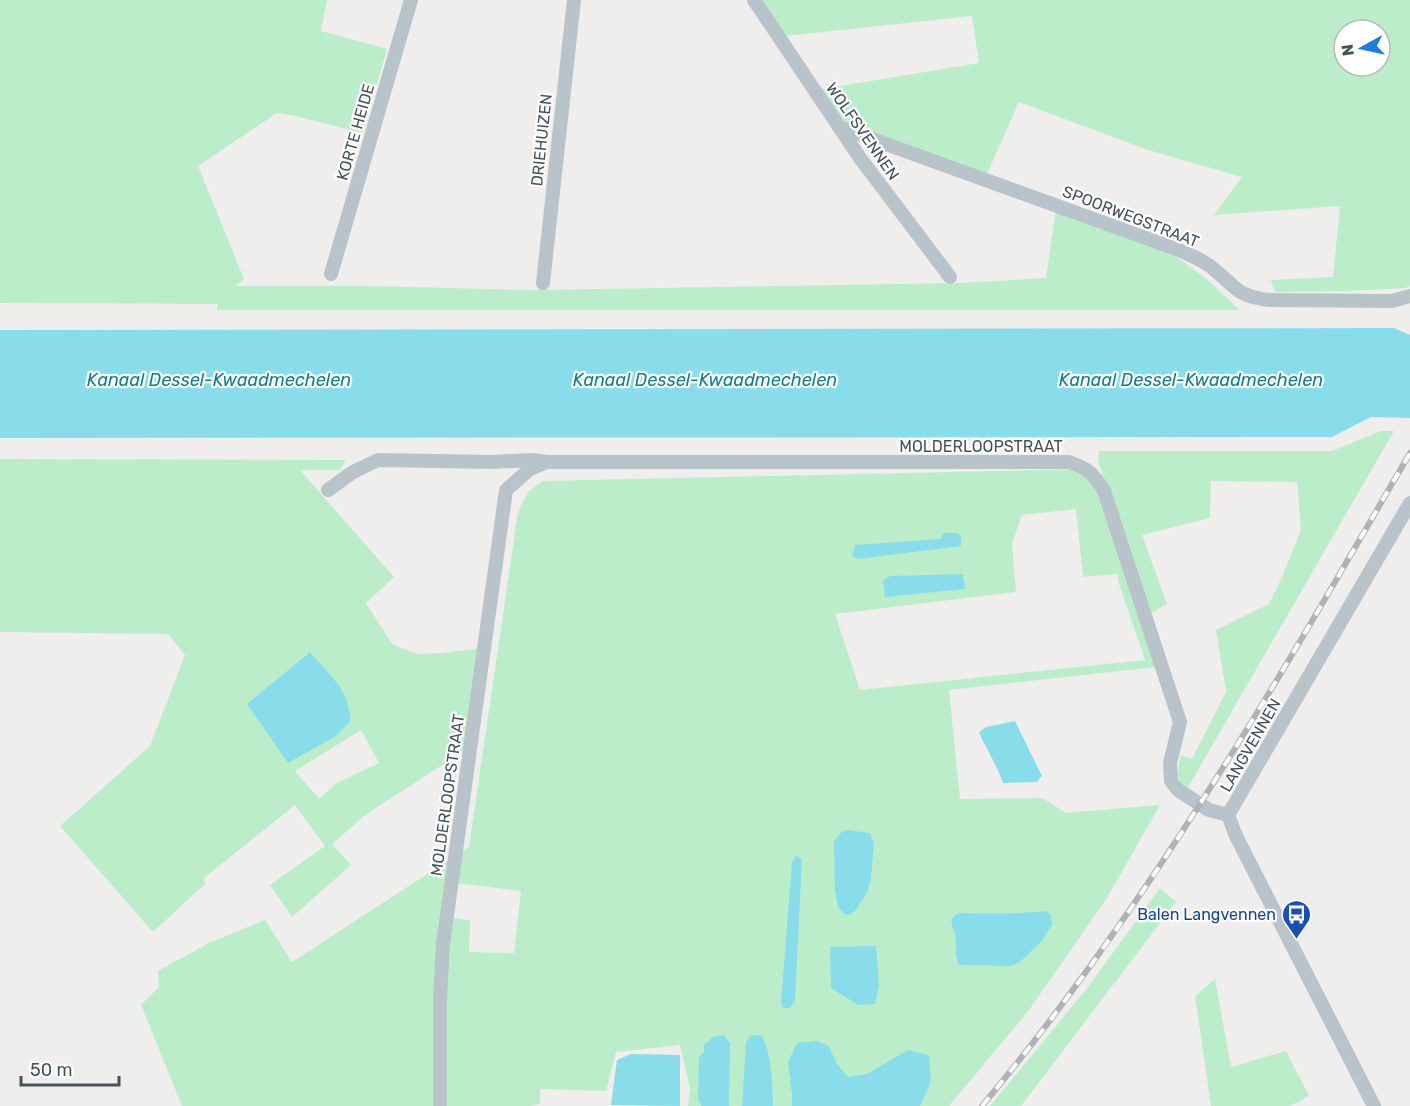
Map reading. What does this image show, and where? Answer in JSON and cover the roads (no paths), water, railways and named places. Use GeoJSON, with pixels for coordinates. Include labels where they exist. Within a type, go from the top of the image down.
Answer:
{"type":"FeatureCollection","features":[{"type":"Feature","properties":{"kind":"street","name":"KORTE HEIDE"},"geometry":{"type":"LineString","coordinates":[[331,274],[411,0]]}},
{"type":"Feature","properties":{"kind":"street","name":"DRIEHUIZEN"},"geometry":{"type":"LineString","coordinates":[[543,283],[574,0]]}},
{"type":"Feature","properties":{"kind":"street","name":"WOLFSVENNEN"},"geometry":{"type":"LineString","coordinates":[[754,0],[860,158],[950,277]]}},
{"type":"Feature","properties":{"kind":"street","name":"SPOORWEGSTRAAT"},"geometry":{"type":"LineString","coordinates":[[839,127],[1179,250],[1197,258],[1215,270],[1234,289],[1248,296],[1268,300],[1392,301],[1410,296]]}},
{"type":"Feature","properties":{"kind":"street","name":"MOLDERLOOPSTRAAT"},"geometry":{"type":"LineString","coordinates":[[328,490],[353,472],[378,460],[1069,462],[1084,467],[1093,474],[1104,491],[1180,722],[1170,763],[1170,781],[1178,790],[1209,810],[1228,815]]}},
{"type":"Feature","properties":{"kind":"street"},"geometry":{"type":"LineString","coordinates":[[492,462],[502,470],[506,490]]}},
{"type":"Feature","properties":{"kind":"street"},"geometry":{"type":"LineString","coordinates":[[506,490],[530,469],[546,462]]}},
{"type":"Feature","properties":{"kind":"street","name":"MOLDERLOOPSTRAAT"},"geometry":{"type":"LineString","coordinates":[[440,1106],[440,998],[443,944],[506,490]]}},
{"type":"Feature","properties":{"kind":"street","name":"LANGVENNEN"},"geometry":{"type":"LineString","coordinates":[[1374,1106],[1236,836],[1228,815],[1410,503]]}},
{"type":"Feature","properties":{"kind":"water","name":"Kanaal Dessel-Kwaadmechelen"},"geometry":{"type":"Polygon","coordinates":[[[1394,328],[1410,335],[1410,418],[1371,417],[1332,437],[0,438],[0,330],[1394,328]]]}},
{"type":"Feature","properties":{"kind":"water"},"geometry":{"type":"Polygon","coordinates":[[[943,533],[957,533],[961,536],[961,546],[857,559],[852,555],[855,545],[941,539],[943,533]]]}},
{"type":"Feature","properties":{"kind":"water"},"geometry":{"type":"Polygon","coordinates":[[[963,574],[965,589],[885,597],[883,580],[890,576],[963,574]]]}},
{"type":"Feature","properties":{"kind":"water"},"geometry":{"type":"Polygon","coordinates":[[[310,652],[343,692],[347,701],[350,722],[336,736],[288,763],[247,704],[310,652]]]}},
{"type":"Feature","properties":{"kind":"water"},"geometry":{"type":"Polygon","coordinates":[[[1015,721],[1042,776],[1037,782],[1003,783],[979,732],[986,727],[1015,721]]]}},
{"type":"Feature","properties":{"kind":"water"},"geometry":{"type":"Polygon","coordinates":[[[846,830],[870,833],[874,843],[871,879],[867,893],[855,911],[849,915],[844,914],[838,907],[835,891],[834,842],[840,833],[846,830]]]}},
{"type":"Feature","properties":{"kind":"water"},"geometry":{"type":"Polygon","coordinates":[[[796,855],[802,860],[795,1000],[790,1008],[783,1008],[781,1003],[792,862],[796,855]]]}},
{"type":"Feature","properties":{"kind":"water"},"geometry":{"type":"Polygon","coordinates":[[[1046,911],[1051,915],[1052,925],[1041,942],[1021,961],[1011,966],[959,965],[955,934],[951,923],[955,915],[1046,911]]]}},
{"type":"Feature","properties":{"kind":"water"},"geometry":{"type":"Polygon","coordinates":[[[876,946],[879,986],[875,1004],[858,1005],[831,988],[830,947],[876,946]]]}},
{"type":"Feature","properties":{"kind":"water"},"geometry":{"type":"Polygon","coordinates":[[[724,1035],[730,1043],[729,1106],[702,1106],[698,1101],[699,1057],[704,1052],[704,1045],[713,1037],[724,1035]]]}},
{"type":"Feature","properties":{"kind":"water"},"geometry":{"type":"Polygon","coordinates":[[[761,1035],[769,1059],[773,1106],[742,1106],[746,1043],[750,1036],[761,1035]]]}},
{"type":"Feature","properties":{"kind":"water"},"geometry":{"type":"Polygon","coordinates":[[[817,1041],[829,1046],[837,1064],[848,1077],[867,1074],[908,1050],[929,1055],[931,1081],[920,1106],[792,1106],[788,1062],[797,1043],[817,1041]]]}},
{"type":"Feature","properties":{"kind":"water"},"geometry":{"type":"Polygon","coordinates":[[[631,1054],[680,1055],[680,1106],[611,1105],[617,1060],[631,1054]]]}},
{"type":"Feature","properties":{"kind":"railway"},"geometry":{"type":"LineString","coordinates":[[982,1106],[1043,1030],[1157,871],[1210,789],[1312,621],[1410,453]]}},
{"type":"Feature","properties":{"kind":"place","name":"Balen Langvennen"},"geometry":{"type":"Point","coordinates":[1297,940]}}]}
